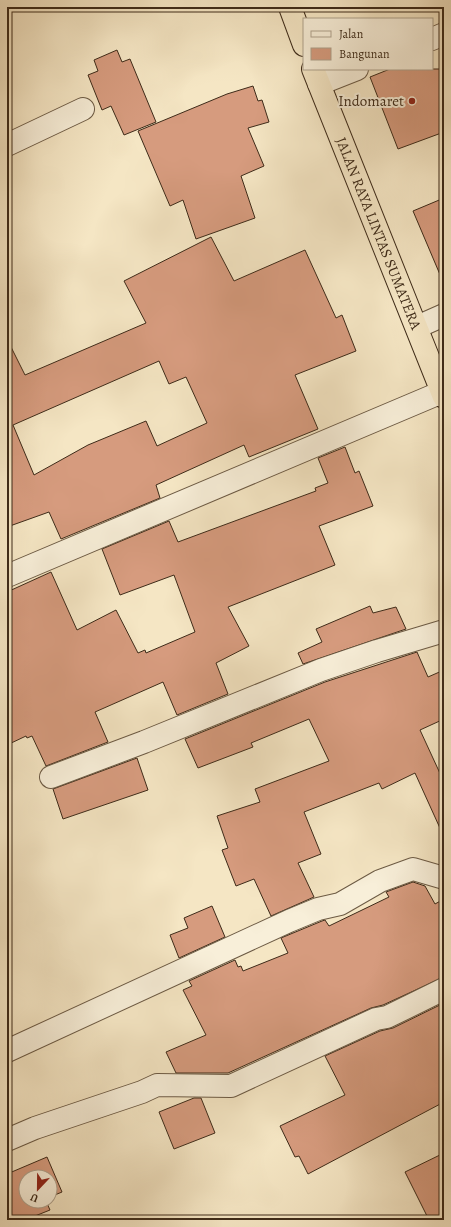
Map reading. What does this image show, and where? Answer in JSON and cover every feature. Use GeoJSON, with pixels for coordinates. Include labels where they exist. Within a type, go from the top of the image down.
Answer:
{"type":"FeatureCollection","features":[{"type":"Feature","properties":{"kind":"highway"},"geometry":{"type":"LineString","coordinates":[[290,7],[303,42]]}},
{"type":"Feature","properties":{"kind":"highway","name":"JALAN RAYA LINTAS SUMATERA"},"geometry":{"type":"LineString","coordinates":[[316,77],[443,394]]}},
{"type":"Feature","properties":{"kind":"street"},"geometry":{"type":"LineString","coordinates":[[433,39],[444,34]]}},
{"type":"Feature","properties":{"kind":"street"},"geometry":{"type":"LineString","coordinates":[[316,77],[352,70]]}},
{"type":"Feature","properties":{"kind":"street"},"geometry":{"type":"LineString","coordinates":[[7,145],[83,109]]}},
{"type":"Feature","properties":{"kind":"street"},"geometry":{"type":"LineString","coordinates":[[417,327],[444,315]]}},
{"type":"Feature","properties":{"kind":"street"},"geometry":{"type":"LineString","coordinates":[[7,576],[443,394]]}},
{"type":"Feature","properties":{"kind":"street"},"geometry":{"type":"LineString","coordinates":[[51,777],[172,731],[321,670],[444,631]]}},
{"type":"Feature","properties":{"kind":"street"},"geometry":{"type":"LineString","coordinates":[[7,1051],[289,921],[318,910],[340,904],[380,881],[413,869],[444,878]]}},
{"type":"Feature","properties":{"kind":"street"},"geometry":{"type":"LineString","coordinates":[[7,1140],[35,1128],[142,1092],[157,1085],[231,1086],[444,989]]}},
{"type":"Feature","properties":{"kind":"building"},"geometry":{"type":"Polygon","coordinates":[[[117,50],[122,62],[130,59],[156,122],[124,135],[111,106],[102,110],[88,75],[98,71],[94,60],[117,50]]]}},
{"type":"Feature","properties":{"kind":"building"},"geometry":{"type":"Polygon","coordinates":[[[444,69],[444,132],[398,149],[370,77],[388,70],[444,69]]]}},
{"type":"Feature","properties":{"kind":"building"},"geometry":{"type":"Polygon","coordinates":[[[253,86],[258,101],[262,100],[269,122],[248,128],[264,166],[241,176],[255,218],[196,239],[183,200],[170,206],[138,131],[227,94],[253,86]]]}},
{"type":"Feature","properties":{"kind":"building"},"geometry":{"type":"Polygon","coordinates":[[[444,198],[444,284],[413,211],[444,198]]]}},
{"type":"Feature","properties":{"kind":"building"},"geometry":{"type":"Polygon","coordinates":[[[211,237],[234,281],[305,250],[336,318],[342,315],[356,351],[295,375],[318,429],[249,457],[244,445],[156,485],[160,498],[61,539],[49,512],[7,527],[7,339],[25,375],[146,323],[124,281],[211,237]],[[159,361],[13,425],[34,475],[88,445],[146,421],[157,446],[207,423],[186,377],[169,384],[159,361]]]}},
{"type":"Feature","properties":{"kind":"building"},"geometry":{"type":"Polygon","coordinates":[[[345,447],[355,473],[359,471],[373,506],[319,526],[335,565],[228,607],[249,646],[216,663],[228,694],[177,715],[163,682],[95,712],[108,742],[46,766],[32,736],[27,738],[26,736],[7,745],[7,592],[51,572],[77,630],[116,610],[138,653],[145,650],[146,653],[195,632],[174,575],[120,595],[102,549],[169,521],[178,542],[316,491],[315,488],[328,483],[318,458],[345,447]]]}},
{"type":"Feature","properties":{"kind":"building"},"geometry":{"type":"Polygon","coordinates":[[[370,606],[373,613],[396,607],[406,629],[303,664],[298,653],[322,642],[316,629],[370,606]]]}},
{"type":"Feature","properties":{"kind":"building"},"geometry":{"type":"Polygon","coordinates":[[[417,652],[428,677],[444,670],[444,719],[420,730],[444,782],[444,837],[415,773],[382,789],[379,783],[304,812],[321,854],[298,863],[314,897],[271,916],[254,879],[236,886],[222,850],[228,848],[217,816],[260,802],[255,789],[329,761],[309,719],[251,743],[253,747],[198,768],[185,739],[325,682],[417,652]]]}},
{"type":"Feature","properties":{"kind":"building"},"geometry":{"type":"Polygon","coordinates":[[[137,758],[148,790],[63,819],[53,789],[137,758]]]}},
{"type":"Feature","properties":{"kind":"building"},"geometry":{"type":"Polygon","coordinates":[[[413,882],[425,886],[435,904],[444,899],[444,977],[383,1005],[371,1008],[228,1073],[176,1073],[166,1052],[206,1035],[183,990],[192,986],[189,981],[235,960],[238,967],[241,966],[243,971],[288,953],[281,938],[325,920],[329,926],[389,897],[386,892],[413,882]]]}},
{"type":"Feature","properties":{"kind":"building"},"geometry":{"type":"Polygon","coordinates":[[[212,906],[225,937],[179,958],[170,935],[188,928],[184,918],[212,906]]]}},
{"type":"Feature","properties":{"kind":"building"},"geometry":{"type":"Polygon","coordinates":[[[444,1003],[444,1102],[308,1174],[299,1156],[295,1157],[280,1126],[345,1095],[325,1056],[380,1031],[393,1028],[444,1003]]]}},
{"type":"Feature","properties":{"kind":"building"},"geometry":{"type":"Polygon","coordinates":[[[194,1098],[201,1098],[215,1133],[174,1149],[159,1112],[194,1098]]]}},
{"type":"Feature","properties":{"kind":"building"},"geometry":{"type":"Polygon","coordinates":[[[444,1153],[444,1220],[429,1220],[405,1172],[444,1153]]]}},
{"type":"Feature","properties":{"kind":"building"},"geometry":{"type":"Polygon","coordinates":[[[47,1157],[52,1169],[19,1169],[47,1157]]]}},
{"type":"Feature","properties":{"kind":"building"},"geometry":{"type":"Polygon","coordinates":[[[18,1169],[18,1209],[50,1210],[25,1220],[7,1220],[7,1174],[18,1169]]]}},
{"type":"Feature","properties":{"kind":"building"},"geometry":{"type":"Polygon","coordinates":[[[58,1183],[62,1192],[58,1194],[58,1183]]]}},
{"type":"Feature","properties":{"kind":"place","name":"Indomaret"},"geometry":{"type":"Point","coordinates":[412,101]}}]}
